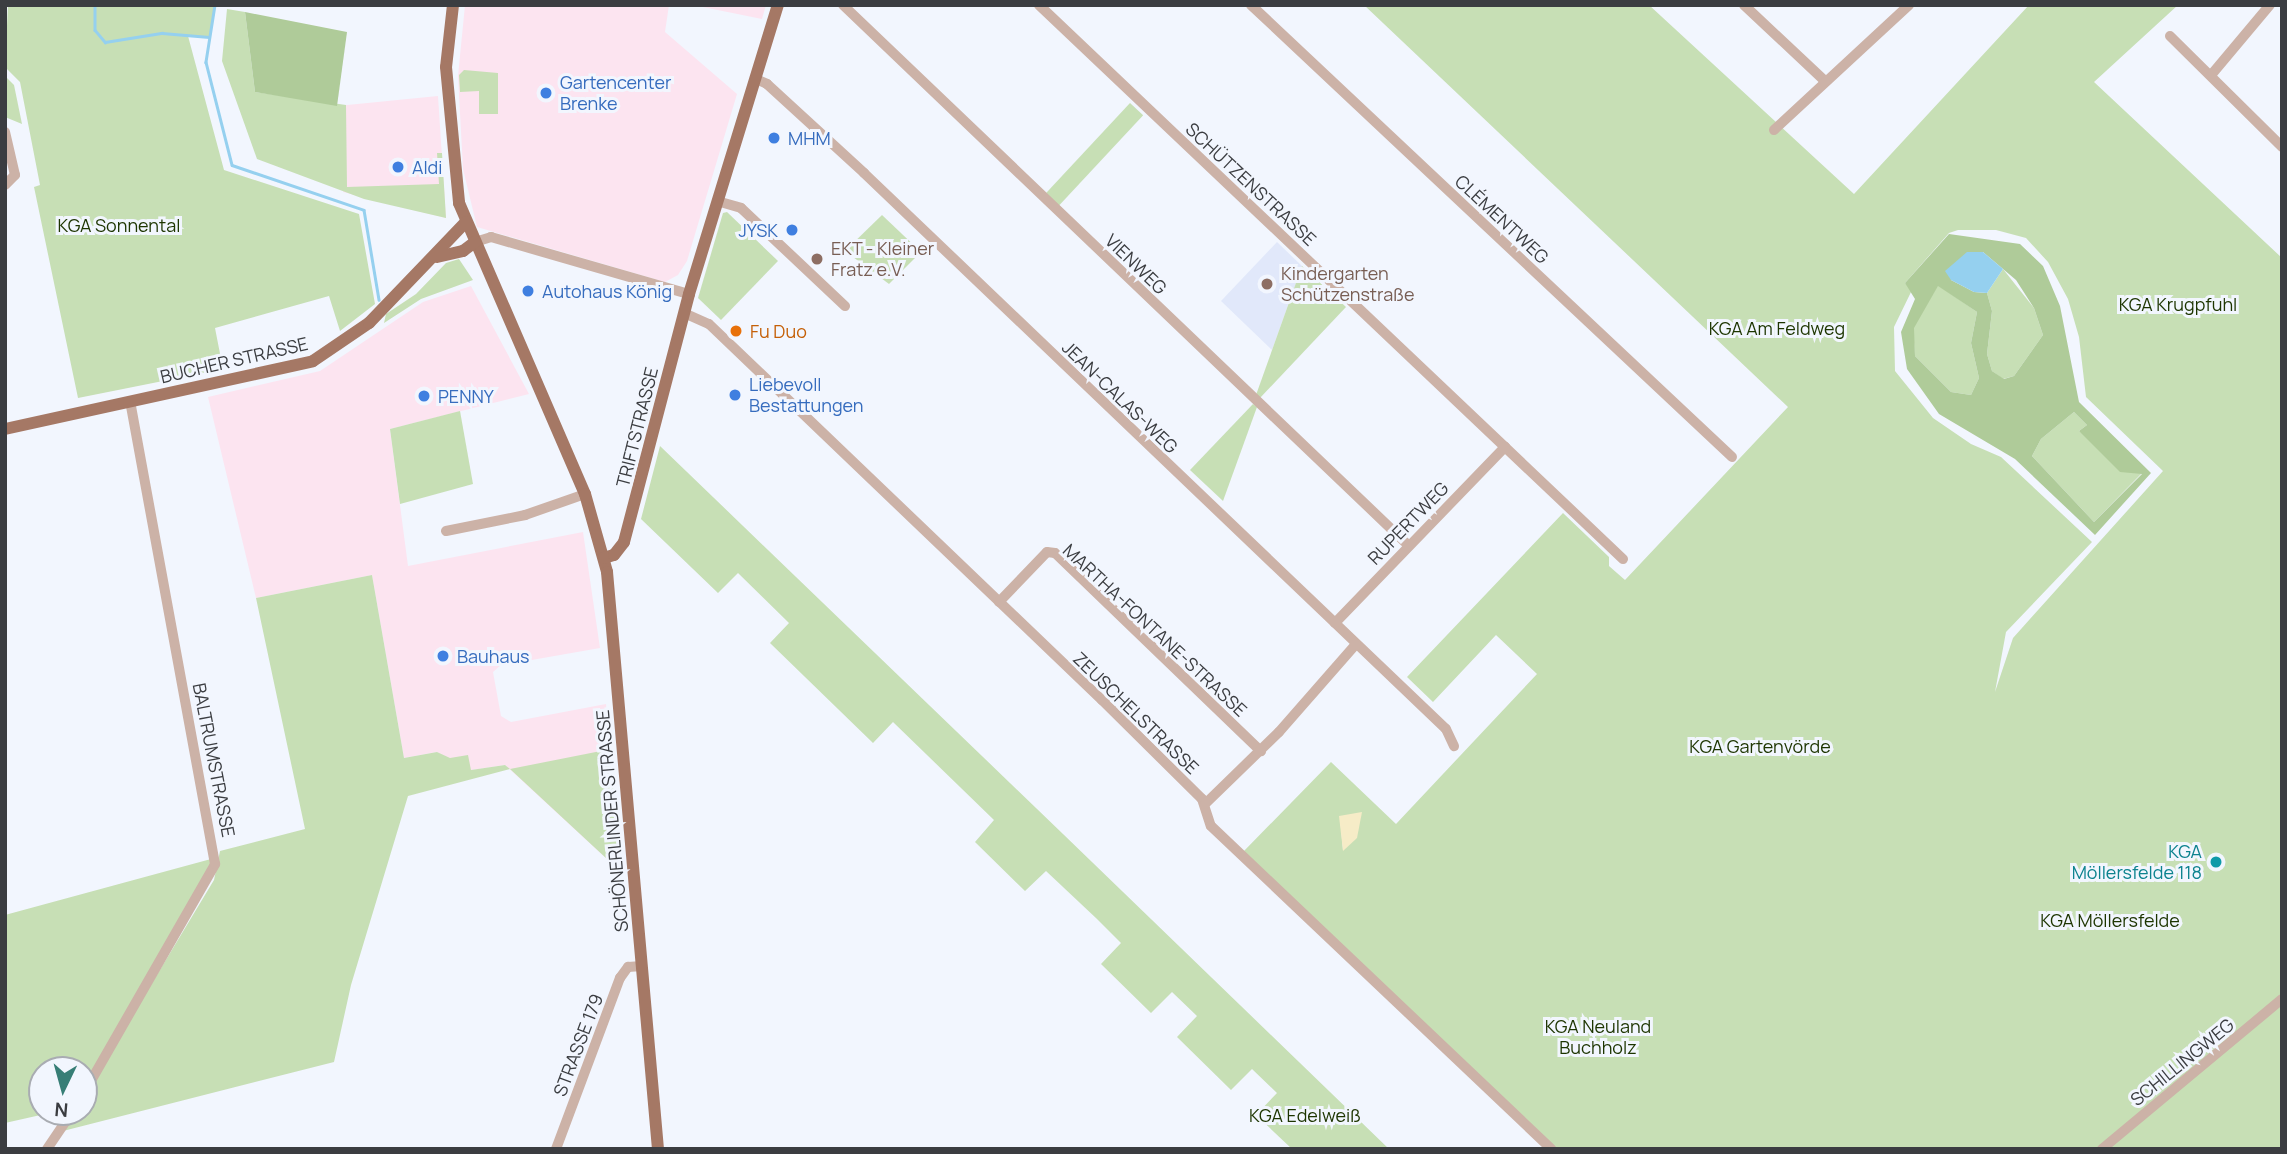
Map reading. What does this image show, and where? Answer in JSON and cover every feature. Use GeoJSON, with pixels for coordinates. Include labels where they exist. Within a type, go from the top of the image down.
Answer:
{"type":"FeatureCollection","features":[{"type":"Feature","properties":{"kind":"main road","name":"SCHÖNERLINDER STRASSE"},"geometry":{"type":"LineString","coordinates":[[453,5],[446,53],[448,98],[453,174],[466,222],[585,494],[604,558],[658,1149]]}},
{"type":"Feature","properties":{"kind":"main road","name":"TRIFTSTRASSE"},"geometry":{"type":"LineString","coordinates":[[604,558],[614,555],[624,542],[689,294],[778,5]]}},
{"type":"Feature","properties":{"kind":"main road","name":"BUCHER STRASSE"},"geometry":{"type":"LineString","coordinates":[[437,257],[439,247],[466,222]]}},
{"type":"Feature","properties":{"kind":"main road","name":"BUCHER STRASSE"},"geometry":{"type":"LineString","coordinates":[[5,429],[320,358],[359,332],[437,257],[463,251],[475,242]]}},
{"type":"Feature","properties":{"kind":"street","name":"VIENWEG"},"geometry":{"type":"LineString","coordinates":[[843,5],[1408,545]]}},
{"type":"Feature","properties":{"kind":"street","name":"SCHÜTZENSTRASSE"},"geometry":{"type":"LineString","coordinates":[[1040,5],[1623,559]]}},
{"type":"Feature","properties":{"kind":"street","name":"CLÉMENTWEG"},"geometry":{"type":"LineString","coordinates":[[1251,5],[1732,457]]}},
{"type":"Feature","properties":{"kind":"street"},"geometry":{"type":"LineString","coordinates":[[1744,5],[1825,81]]}},
{"type":"Feature","properties":{"kind":"street"},"geometry":{"type":"LineString","coordinates":[[1774,130],[1909,5]]}},
{"type":"Feature","properties":{"kind":"street"},"geometry":{"type":"LineString","coordinates":[[2212,74],[2270,5]]}},
{"type":"Feature","properties":{"kind":"street"},"geometry":{"type":"LineString","coordinates":[[2170,36],[2212,74],[2282,147]]}},
{"type":"Feature","properties":{"kind":"street","name":"JEAN-CALAS-WEG"},"geometry":{"type":"LineString","coordinates":[[756,79],[767,84],[864,173],[1335,622],[1446,729],[1454,746]]}},
{"type":"Feature","properties":{"kind":"street"},"geometry":{"type":"LineString","coordinates":[[5,132],[15,175],[5,185]]}},
{"type":"Feature","properties":{"kind":"street"},"geometry":{"type":"LineString","coordinates":[[717,201],[741,208],[845,306]]}},
{"type":"Feature","properties":{"kind":"street"},"geometry":{"type":"LineString","coordinates":[[475,242],[491,237],[689,294]]}},
{"type":"Feature","properties":{"kind":"street","name":"ZEUSCHELSTRASSE"},"geometry":{"type":"LineString","coordinates":[[684,313],[709,324],[999,602],[1205,804],[1211,826],[1551,1149]]}},
{"type":"Feature","properties":{"kind":"street","name":"BALTRUMSTRASSE"},"geometry":{"type":"LineString","coordinates":[[98,1069],[215,864],[130,402]]}},
{"type":"Feature","properties":{"kind":"street","name":"RUPERTWEG"},"geometry":{"type":"LineString","coordinates":[[1335,622],[1505,447]]}},
{"type":"Feature","properties":{"kind":"street"},"geometry":{"type":"LineString","coordinates":[[446,531],[525,515],[585,494]]}},
{"type":"Feature","properties":{"kind":"street","name":"MARTHA-FONTANE-STRASSE"},"geometry":{"type":"LineString","coordinates":[[999,602],[1046,552],[1055,553],[1261,751]]}},
{"type":"Feature","properties":{"kind":"street"},"geometry":{"type":"LineString","coordinates":[[1205,804],[1261,751],[1356,643]]}},
{"type":"Feature","properties":{"kind":"street","name":"STRASSE 179"},"geometry":{"type":"LineString","coordinates":[[556,1149],[620,978],[628,967],[642,966]]}},
{"type":"Feature","properties":{"kind":"street","name":"SCHILLINGWEG"},"geometry":{"type":"LineString","coordinates":[[2102,1149],[2282,999]]}},
{"type":"Feature","properties":{"kind":"street"},"geometry":{"type":"LineString","coordinates":[[47,1149],[63,1126]]}},
{"type":"Feature","properties":{"kind":"shaded area"},"geometry":{"type":"Polygon","coordinates":[[[465,5],[669,5],[665,32],[737,94],[687,261],[678,275],[665,282],[477,227],[463,169],[458,76],[465,5]]]}},
{"type":"Feature","properties":{"kind":"shaded area"},"geometry":{"type":"Polygon","coordinates":[[[693,5],[766,5],[762,19],[693,5]]]}},
{"type":"Feature","properties":{"kind":"shaded area"},"geometry":{"type":"Polygon","coordinates":[[[438,96],[446,218],[343,192],[337,106],[438,96]]]}},
{"type":"Feature","properties":{"kind":"shaded area","name":"Kindergarten Schützenstraße"},"geometry":{"type":"Polygon","coordinates":[[[1277,242],[1302,266],[1272,350],[1221,301],[1277,242]]]}},
{"type":"Feature","properties":{"kind":"shaded area"},"geometry":{"type":"Polygon","coordinates":[[[471,286],[529,394],[390,429],[408,566],[583,532],[600,648],[526,661],[524,656],[520,666],[501,665],[493,672],[501,716],[511,722],[606,704],[621,872],[505,765],[471,770],[437,752],[404,758],[372,575],[256,598],[208,397],[320,371],[423,302],[471,286]]]}},
{"type":"Feature","properties":{"kind":"green space","name":"KGA Sonnental"},"geometry":{"type":"Polygon","coordinates":[[[8,5],[215,5],[209,37],[188,36],[224,170],[359,214],[375,304],[340,331],[329,296],[215,328],[223,369],[78,398],[34,187],[40,185],[20,82],[5,67],[8,5]]]}},
{"type":"Feature","properties":{"kind":"green space"},"geometry":{"type":"Polygon","coordinates":[[[1364,5],[1649,5],[1854,194],[2029,5],[2178,5],[2094,82],[2282,258],[2282,1149],[1554,1149],[1243,852],[1331,762],[1396,824],[1537,674],[1496,635],[1433,702],[1407,677],[1563,513],[1609,557],[1609,566],[1625,580],[1788,407],[1364,5]],[[1958,230],[1949,233],[1905,283],[1912,290],[1894,327],[1895,371],[1933,418],[1971,444],[2001,457],[2092,542],[2006,632],[1995,692],[2013,638],[2163,471],[2086,397],[2079,337],[2068,299],[2048,262],[2026,238],[1996,230],[1958,230]],[[1356,816],[1340,817],[1343,850],[1356,816]]]}},
{"type":"Feature","properties":{"kind":"green space"},"geometry":{"type":"Polygon","coordinates":[[[227,9],[245,12],[255,92],[346,105],[347,187],[439,184],[437,153],[442,153],[446,218],[364,199],[257,159],[222,61],[227,9]]]}},
{"type":"Feature","properties":{"kind":"green space"},"geometry":{"type":"Polygon","coordinates":[[[245,12],[347,32],[337,106],[255,92],[245,12]]]}},
{"type":"Feature","properties":{"kind":"green space"},"geometry":{"type":"Polygon","coordinates":[[[464,70],[498,73],[498,114],[479,114],[479,91],[460,92],[459,75],[464,70]]]}},
{"type":"Feature","properties":{"kind":"green space"},"geometry":{"type":"Polygon","coordinates":[[[5,76],[14,85],[22,124],[5,117],[5,76]]]}},
{"type":"Feature","properties":{"kind":"green space"},"geometry":{"type":"Polygon","coordinates":[[[1130,103],[1143,115],[1059,206],[1045,194],[1130,103]]]}},
{"type":"Feature","properties":{"kind":"green space"},"geometry":{"type":"Polygon","coordinates":[[[727,212],[778,261],[721,320],[698,298],[723,213],[727,212]]]}},
{"type":"Feature","properties":{"kind":"green space"},"geometry":{"type":"Polygon","coordinates":[[[882,215],[921,252],[889,284],[845,251],[882,215]]]}},
{"type":"Feature","properties":{"kind":"green space"},"geometry":{"type":"Polygon","coordinates":[[[1949,234],[2020,244],[2043,266],[2060,306],[2079,402],[2151,473],[2095,535],[2015,459],[1939,414],[1907,369],[1901,332],[1915,299],[1905,283],[1949,234]],[[1983,252],[1951,280],[1974,292],[1987,293],[1992,311],[1987,354],[1992,371],[2004,379],[2014,376],[2043,335],[2034,308],[2016,280],[1983,252]],[[1938,286],[1914,328],[1915,356],[1951,392],[1971,395],[1979,378],[1971,343],[1977,312],[1938,286]],[[2074,412],[2041,439],[2032,456],[2094,522],[2142,474],[2120,472],[2079,431],[2087,425],[2074,412]]]}},
{"type":"Feature","properties":{"kind":"green space"},"geometry":{"type":"Polygon","coordinates":[[[459,259],[473,280],[421,299],[384,323],[386,314],[416,294],[446,263],[459,259]]]}},
{"type":"Feature","properties":{"kind":"green space"},"geometry":{"type":"Polygon","coordinates":[[[1302,266],[1346,307],[1260,398],[1256,395],[1302,266]]]}},
{"type":"Feature","properties":{"kind":"green space"},"geometry":{"type":"Polygon","coordinates":[[[2003,269],[2034,308],[2043,335],[2014,376],[2003,379],[1992,371],[1987,354],[1992,311],[1987,293],[2003,269]]]}},
{"type":"Feature","properties":{"kind":"green space"},"geometry":{"type":"Polygon","coordinates":[[[1938,285],[1977,312],[1971,343],[1979,378],[1971,395],[1951,392],[1915,356],[1913,328],[1938,285]]]}},
{"type":"Feature","properties":{"kind":"green space"},"geometry":{"type":"Polygon","coordinates":[[[1253,404],[1257,407],[1223,501],[1190,470],[1253,404]]]}},
{"type":"Feature","properties":{"kind":"green space"},"geometry":{"type":"Polygon","coordinates":[[[460,411],[473,484],[400,504],[390,429],[460,411]]]}},
{"type":"Feature","properties":{"kind":"green space"},"geometry":{"type":"Polygon","coordinates":[[[2074,412],[2087,425],[2079,431],[2142,473],[2094,522],[2032,456],[2041,439],[2074,412]]]}},
{"type":"Feature","properties":{"kind":"green space","name":"KGA Edelweiß"},"geometry":{"type":"Polygon","coordinates":[[[660,446],[1389,1149],[1292,1149],[1256,1115],[1277,1093],[1252,1069],[1231,1090],[1177,1037],[1197,1016],[1172,992],[1151,1013],[1101,964],[1121,943],[1097,919],[1046,871],[1025,891],[975,842],[994,820],[893,722],[873,743],[770,643],[789,623],[738,573],[718,593],[641,519],[660,446]]]}},
{"type":"Feature","properties":{"kind":"green space"},"geometry":{"type":"Polygon","coordinates":[[[372,575],[404,758],[437,752],[450,758],[468,755],[471,770],[505,765],[510,769],[408,796],[351,985],[334,1062],[98,1122],[98,1073],[214,880],[220,851],[305,829],[256,598],[372,575]]]}},
{"type":"Feature","properties":{"kind":"green space"},"geometry":{"type":"Polygon","coordinates":[[[611,749],[621,872],[510,769],[611,749]]]}},
{"type":"Feature","properties":{"kind":"green space"},"geometry":{"type":"Polygon","coordinates":[[[211,859],[211,869],[98,1061],[98,1056],[28,1056],[28,1118],[5,1123],[5,915],[211,859]]]}},
{"type":"Feature","properties":{"kind":"green space"},"geometry":{"type":"Polygon","coordinates":[[[66,1126],[83,1126],[63,1131],[66,1126]]]}},
{"type":"Feature","properties":{"kind":"sand"},"geometry":{"type":"Polygon","coordinates":[[[1362,812],[1357,838],[1343,851],[1339,816],[1362,812]]]}},
{"type":"Feature","properties":{"kind":"water"},"geometry":{"type":"Polygon","coordinates":[[[1967,252],[1983,252],[2003,269],[1987,293],[1974,292],[1951,280],[1945,271],[1967,252]]]}},
{"type":"Feature","properties":{"kind":"waterway"},"geometry":{"type":"LineString","coordinates":[[95,5],[95,30],[105,42],[162,33],[209,37]]}},
{"type":"Feature","properties":{"kind":"waterway"},"geometry":{"type":"LineString","coordinates":[[215,5],[206,62],[232,165],[364,210],[379,300]]}},
{"type":"Feature","properties":{"kind":"place","name":"Gartencenter Brenke"},"geometry":{"type":"Point","coordinates":[546,93]}},
{"type":"Feature","properties":{"kind":"place","name":"MHM"},"geometry":{"type":"Point","coordinates":[774,138]}},
{"type":"Feature","properties":{"kind":"place","name":"Aldi"},"geometry":{"type":"Point","coordinates":[398,167]}},
{"type":"Feature","properties":{"kind":"place","name":"JYSK"},"geometry":{"type":"Point","coordinates":[792,230]}},
{"type":"Feature","properties":{"kind":"place","name":"EKT - Kleiner Fratz e.V."},"geometry":{"type":"Point","coordinates":[817,259]}},
{"type":"Feature","properties":{"kind":"place","name":"Kindergarten Schützenstraße"},"geometry":{"type":"Point","coordinates":[1267,284]}},
{"type":"Feature","properties":{"kind":"place","name":"Autohaus König"},"geometry":{"type":"Point","coordinates":[528,291]}},
{"type":"Feature","properties":{"kind":"place","name":"Fu Duo"},"geometry":{"type":"Point","coordinates":[736,331]}},
{"type":"Feature","properties":{"kind":"place","name":"Liebevoll Bestattungen"},"geometry":{"type":"Point","coordinates":[735,395]}},
{"type":"Feature","properties":{"kind":"place","name":"PENNY"},"geometry":{"type":"Point","coordinates":[424,396]}},
{"type":"Feature","properties":{"kind":"place","name":"Bauhaus"},"geometry":{"type":"Point","coordinates":[443,656]}},
{"type":"Feature","properties":{"kind":"place","name":"KGA Möllersfelde 118"},"geometry":{"type":"Point","coordinates":[2216,862]}},
{"type":"Feature","properties":{"kind":"park label","name":"KGA Krugpfuhl"},"geometry":{"type":"Point","coordinates":[2178,304]}},
{"type":"Feature","properties":{"kind":"park label","name":"KGA Am Feldweg"},"geometry":{"type":"Point","coordinates":[1777,328]}},
{"type":"Feature","properties":{"kind":"park label","name":"KGA Gartenvörde"},"geometry":{"type":"Point","coordinates":[1760,746]}},
{"type":"Feature","properties":{"kind":"park label","name":"KGA Möllersfelde"},"geometry":{"type":"Point","coordinates":[2110,920]}},
{"type":"Feature","properties":{"kind":"park label","name":"KGA Neuland Buchholz"},"geometry":{"type":"Point","coordinates":[1598,1037]}}]}
